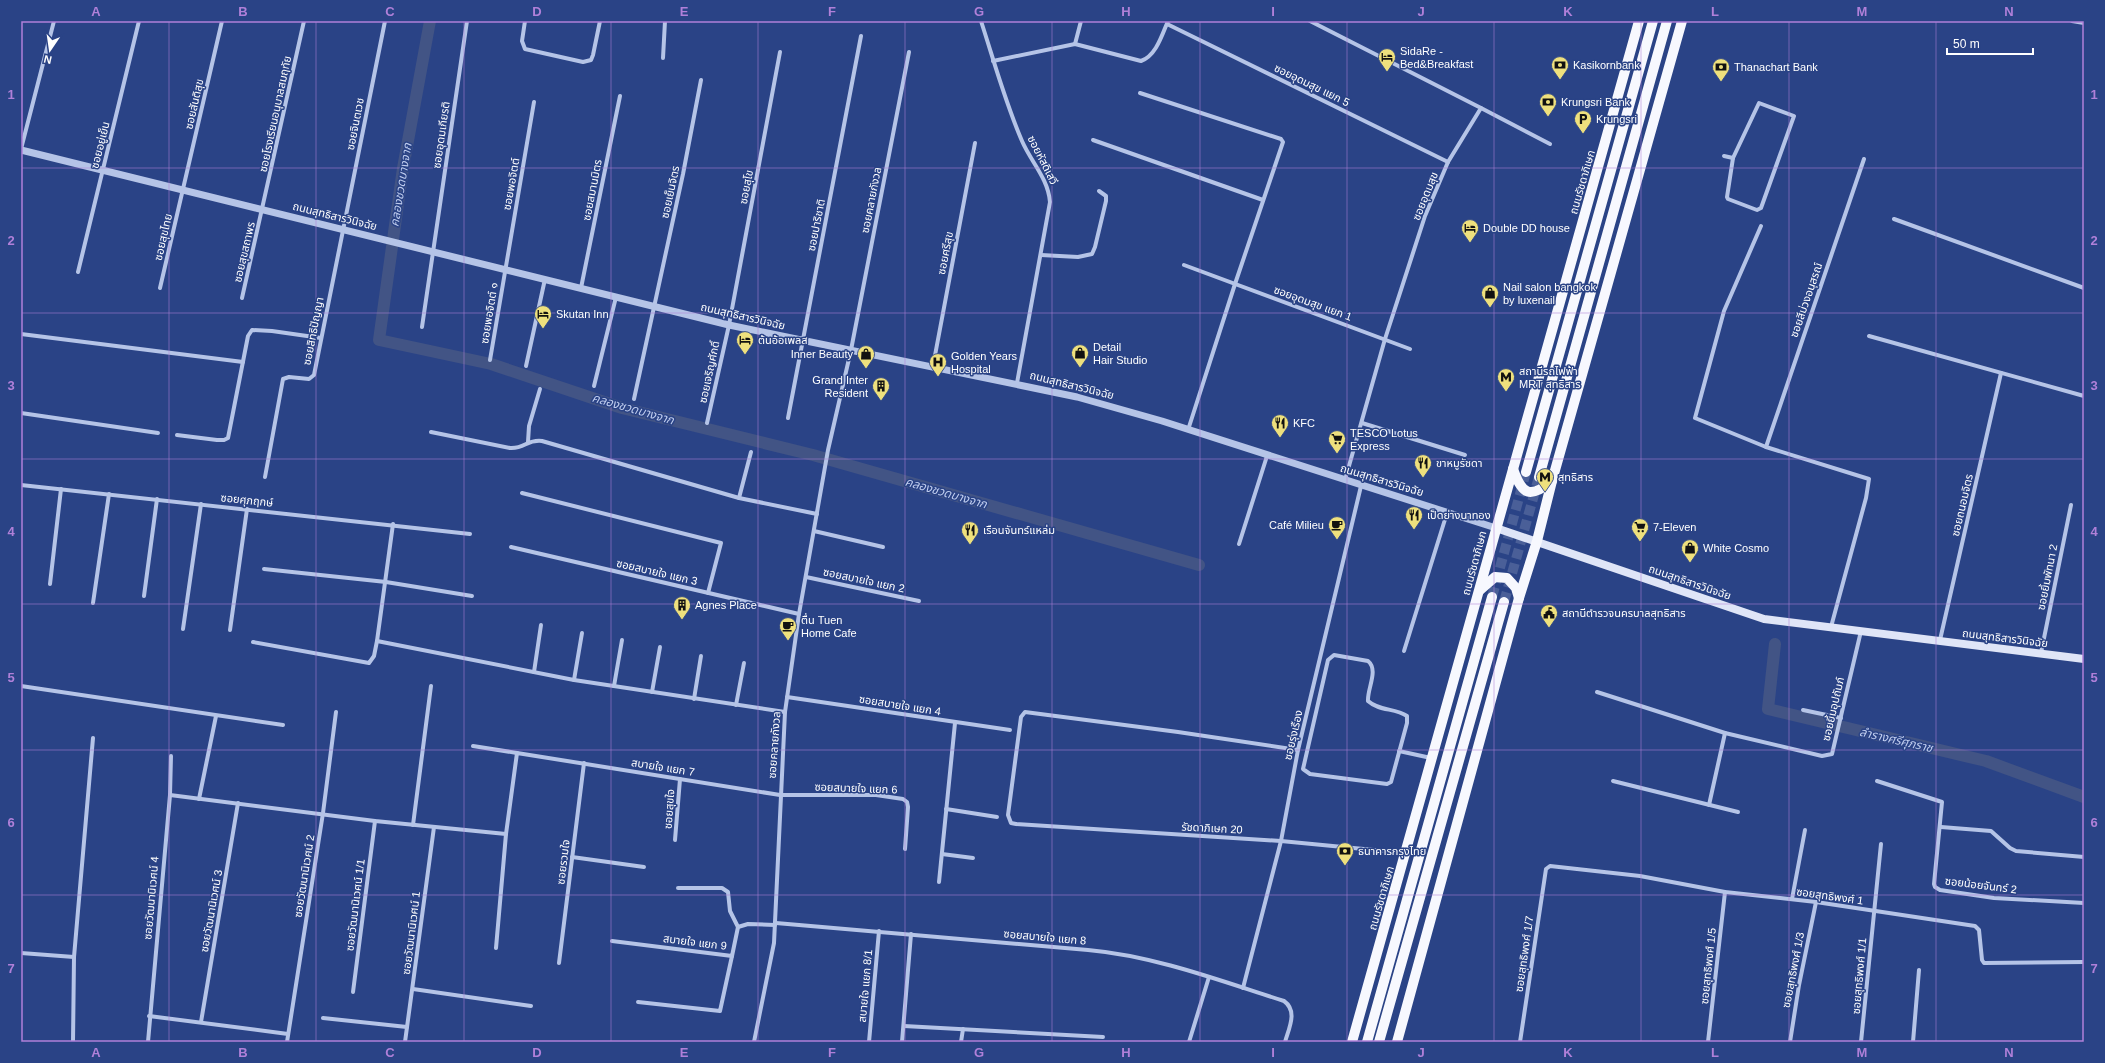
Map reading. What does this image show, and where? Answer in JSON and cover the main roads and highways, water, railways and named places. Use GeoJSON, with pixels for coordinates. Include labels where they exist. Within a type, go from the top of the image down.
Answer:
{"type":"FeatureCollection","features":[{"type":"Feature","properties":{"kind":"main road","name":"ถนนรัชดาภิเษก"},"geometry":{"type":"LineString","coordinates":[[1352,1042],[1407,853],[1496,528],[1639,21]]}},
{"type":"Feature","properties":{"kind":"main road"},"geometry":{"type":"LineString","coordinates":[[1526,472],[1653,21]]}},
{"type":"Feature","properties":{"kind":"main road"},"geometry":{"type":"LineString","coordinates":[[1539,477],[1667,21]]}},
{"type":"Feature","properties":{"kind":"main road"},"geometry":{"type":"LineString","coordinates":[[1397,1042],[1519,598],[1537,541],[1552,481],[1682,21]]}},
{"type":"Feature","properties":{"kind":"main road"},"geometry":{"type":"LineString","coordinates":[[1513,469],[1521,488],[1527,492],[1538,492],[1552,481]]}},
{"type":"Feature","properties":{"kind":"main road","name":"ถนนสุทธิสารวินิจฉัย"},"geometry":{"type":"LineString","coordinates":[[1496,528],[1764,619],[2084,659]]}},
{"type":"Feature","properties":{"kind":"main road"},"geometry":{"type":"LineString","coordinates":[[1479,591],[1494,577],[1507,578],[1513,584],[1519,598]]}},
{"type":"Feature","properties":{"kind":"main road"},"geometry":{"type":"LineString","coordinates":[[1367,1042],[1492,597]]}},
{"type":"Feature","properties":{"kind":"main road"},"geometry":{"type":"LineString","coordinates":[[1379,1042],[1504,602]]}},
{"type":"Feature","properties":{"kind":"waterway","name":"คลองชวดบางจาก"},"geometry":{"type":"LineString","coordinates":[[430,21],[403,168],[379,340],[491,364],[622,408],[813,455],[1199,565]]}},
{"type":"Feature","properties":{"kind":"waterway","name":"ลำรางศรีศุภราช"},"geometry":{"type":"LineString","coordinates":[[1775,644],[1768,709],[1986,761],[2084,797]]}},
{"type":"Feature","properties":{"kind":"tunnel"},"geometry":{"type":"LineString","coordinates":[[1492,597],[1526,472]]}},
{"type":"Feature","properties":{"kind":"tunnel"},"geometry":{"type":"LineString","coordinates":[[1504,602],[1539,477]]}},
{"type":"Feature","properties":{"kind":"place","name":"SidaRe - Bed&Breakfast"},"geometry":{"type":"Point","coordinates":[1387,72]}},
{"type":"Feature","properties":{"kind":"place","name":"Kasikornbank"},"geometry":{"type":"Point","coordinates":[1560,80]}},
{"type":"Feature","properties":{"kind":"place","name":"Thanachart Bank"},"geometry":{"type":"Point","coordinates":[1721,82]}},
{"type":"Feature","properties":{"kind":"place","name":"Krungsri Bank"},"geometry":{"type":"Point","coordinates":[1548,117]}},
{"type":"Feature","properties":{"kind":"place","name":"Krungsri"},"geometry":{"type":"Point","coordinates":[1583,134]}},
{"type":"Feature","properties":{"kind":"place","name":"Double DD house"},"geometry":{"type":"Point","coordinates":[1470,243]}},
{"type":"Feature","properties":{"kind":"place","name":"Nail salon bangkok by luxenail"},"geometry":{"type":"Point","coordinates":[1490,308]}},
{"type":"Feature","properties":{"kind":"place","name":"Skutan Inn"},"geometry":{"type":"Point","coordinates":[543,329]}},
{"type":"Feature","properties":{"kind":"place","name":"ต้นอ้อเพลส"},"geometry":{"type":"Point","coordinates":[745,355]}},
{"type":"Feature","properties":{"kind":"place","name":"Detail Hair Studio"},"geometry":{"type":"Point","coordinates":[1080,368]}},
{"type":"Feature","properties":{"kind":"place","name":"Inner Beauty"},"geometry":{"type":"Point","coordinates":[866,369]}},
{"type":"Feature","properties":{"kind":"place","name":"Golden Years Hospital"},"geometry":{"type":"Point","coordinates":[938,377]}},
{"type":"Feature","properties":{"kind":"place","name":"สถานีรถไฟฟ้า MRT สุทธิสาร"},"geometry":{"type":"Point","coordinates":[1506,392]}},
{"type":"Feature","properties":{"kind":"place","name":"Grand Inter Resident"},"geometry":{"type":"Point","coordinates":[881,401]}},
{"type":"Feature","properties":{"kind":"place","name":"KFC"},"geometry":{"type":"Point","coordinates":[1280,438]}},
{"type":"Feature","properties":{"kind":"place","name":"TESCO Lotus Express"},"geometry":{"type":"Point","coordinates":[1337,454]}},
{"type":"Feature","properties":{"kind":"place","name":"ขาหมูรัชดา"},"geometry":{"type":"Point","coordinates":[1423,478]}},
{"type":"Feature","properties":{"kind":"place","name":"สุทธิสาร"},"geometry":{"type":"Point","coordinates":[1545,492]}},
{"type":"Feature","properties":{"kind":"place","name":"เป็ดย่างนาทอง"},"geometry":{"type":"Point","coordinates":[1414,530]}},
{"type":"Feature","properties":{"kind":"place","name":"Café Milieu"},"geometry":{"type":"Point","coordinates":[1337,540]}},
{"type":"Feature","properties":{"kind":"place","name":"7-Eleven"},"geometry":{"type":"Point","coordinates":[1640,542]}},
{"type":"Feature","properties":{"kind":"place","name":"เรือนจันทร์แหล่ม"},"geometry":{"type":"Point","coordinates":[970,545]}},
{"type":"Feature","properties":{"kind":"place","name":"White Cosmo"},"geometry":{"type":"Point","coordinates":[1690,563]}},
{"type":"Feature","properties":{"kind":"place","name":"Agnes Place"},"geometry":{"type":"Point","coordinates":[682,620]}},
{"type":"Feature","properties":{"kind":"place","name":"สถานีตำรวจนครบาลสุทธิสาร"},"geometry":{"type":"Point","coordinates":[1549,628]}},
{"type":"Feature","properties":{"kind":"place","name":"ตื่น Tuen Home Cafe"},"geometry":{"type":"Point","coordinates":[788,641]}},
{"type":"Feature","properties":{"kind":"place","name":"ธนาคารกรุงไทย"},"geometry":{"type":"Point","coordinates":[1345,866]}}]}
